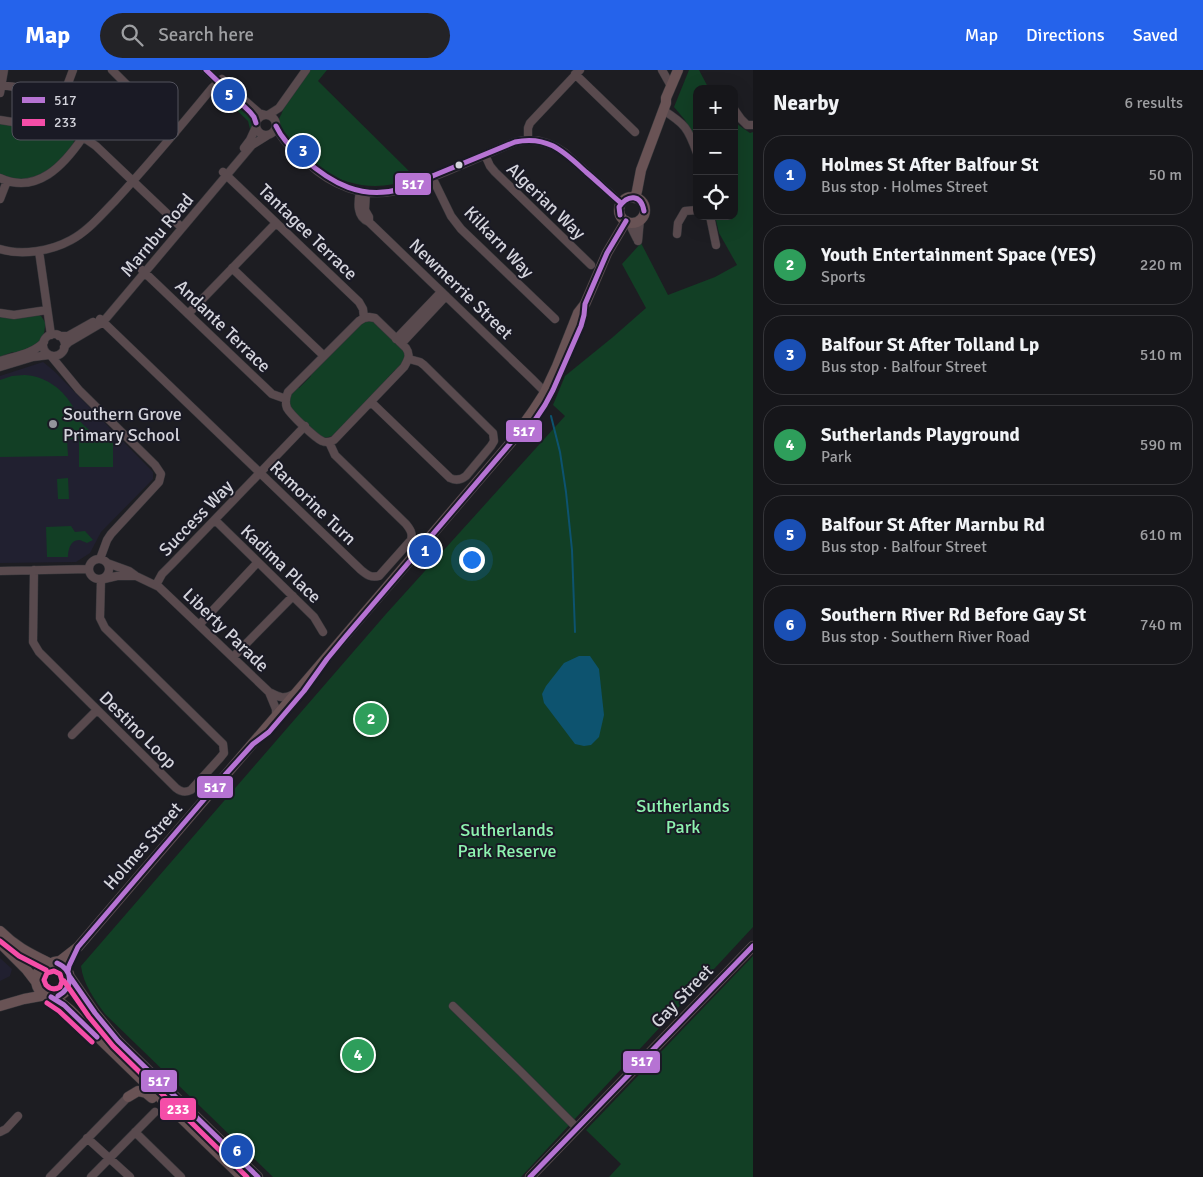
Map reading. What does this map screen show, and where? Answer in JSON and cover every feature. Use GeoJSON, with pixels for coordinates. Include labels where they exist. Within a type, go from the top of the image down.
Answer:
{"type":"FeatureCollection","features":[{"type":"Feature","properties":{"kind":"main road"},"geometry":{"type":"LineString","coordinates":[[635,198],[641,170],[665,107],[666,98],[678,70]]}},
{"type":"Feature","properties":{"kind":"main road"},"geometry":{"type":"LineString","coordinates":[[665,107],[683,70]]}},
{"type":"Feature","properties":{"kind":"main road"},"geometry":{"type":"LineString","coordinates":[[628,198],[635,198],[641,202],[644,209],[640,219],[637,222],[628,222],[623,219],[619,213],[621,204],[628,198]]}},
{"type":"Feature","properties":{"kind":"main road","name":"Holmes Street"},"geometry":{"type":"LineString","coordinates":[[52,963],[60,961],[78,947],[520,433],[523,425],[550,389],[578,313],[586,304],[607,253],[628,222]]}},
{"type":"Feature","properties":{"kind":"main road","name":"Holmes Street"},"geometry":{"type":"LineString","coordinates":[[253,744],[269,732],[304,691],[327,659]]}},
{"type":"Feature","properties":{"kind":"main road"},"geometry":{"type":"LineString","coordinates":[[0,931],[20,948],[65,967],[95,1014],[118,1041],[258,1177]]}},
{"type":"Feature","properties":{"kind":"main road"},"geometry":{"type":"LineString","coordinates":[[0,943],[26,969],[41,992],[60,1002],[70,1010],[242,1177]]}},
{"type":"Feature","properties":{"kind":"main road","name":"Gay Street"},"geometry":{"type":"LineString","coordinates":[[530,1177],[753,946]]}},
{"type":"Feature","properties":{"kind":"main road","name":"Holmes Street"},"geometry":{"type":"LineString","coordinates":[[69,974],[69,966],[78,947]]}},
{"type":"Feature","properties":{"kind":"main road"},"geometry":{"type":"LineString","coordinates":[[24,999],[36,988],[36,978],[39,970],[52,963]]}},
{"type":"Feature","properties":{"kind":"main road"},"geometry":{"type":"LineString","coordinates":[[0,1006],[24,999],[59,996],[70,985],[69,974]]}},
{"type":"Feature","properties":{"kind":"main road"},"geometry":{"type":"LineString","coordinates":[[128,1097],[138,1091],[146,1093],[174,1119],[182,1120]]}},
{"type":"Feature","properties":{"kind":"street"},"geometry":{"type":"LineString","coordinates":[[0,93],[4,70]]}},
{"type":"Feature","properties":{"kind":"street"},"geometry":{"type":"LineString","coordinates":[[68,82],[73,70]]}},
{"type":"Feature","properties":{"kind":"street"},"geometry":{"type":"LineString","coordinates":[[112,70],[124,82]]}},
{"type":"Feature","properties":{"kind":"street"},"geometry":{"type":"LineString","coordinates":[[206,70],[259,113],[273,117],[284,140],[317,171],[341,186],[363,192],[397,190],[515,142],[528,140],[556,146],[621,204]]}},
{"type":"Feature","properties":{"kind":"street"},"geometry":{"type":"LineString","coordinates":[[213,70],[254,117],[261,134],[284,140]]}},
{"type":"Feature","properties":{"kind":"street"},"geometry":{"type":"LineString","coordinates":[[268,135],[273,133],[279,108],[306,70]]}},
{"type":"Feature","properties":{"kind":"street"},"geometry":{"type":"LineString","coordinates":[[663,71],[678,70]]}},
{"type":"Feature","properties":{"kind":"street"},"geometry":{"type":"LineString","coordinates":[[663,71],[671,86]]}},
{"type":"Feature","properties":{"kind":"street"},"geometry":{"type":"LineString","coordinates":[[528,140],[530,123],[578,72],[635,132]]}},
{"type":"Feature","properties":{"kind":"street"},"geometry":{"type":"LineString","coordinates":[[178,129],[220,80]]}},
{"type":"Feature","properties":{"kind":"street"},"geometry":{"type":"LineString","coordinates":[[1,84],[12,86]]}},
{"type":"Feature","properties":{"kind":"street"},"geometry":{"type":"LineString","coordinates":[[665,107],[684,125],[693,143]]}},
{"type":"Feature","properties":{"kind":"street"},"geometry":{"type":"LineString","coordinates":[[256,125],[260,117],[279,108]]}},
{"type":"Feature","properties":{"kind":"street"},"geometry":{"type":"LineString","coordinates":[[738,116],[747,126],[753,125]]}},
{"type":"Feature","properties":{"kind":"street","name":"Marnbu Road"},"geometry":{"type":"LineString","coordinates":[[64,349],[70,342],[102,320],[144,271],[225,174],[250,140],[256,125]]}},
{"type":"Feature","properties":{"kind":"street","name":"Marnbu Road"},"geometry":{"type":"LineString","coordinates":[[144,271],[178,225],[252,146],[268,135]]}},
{"type":"Feature","properties":{"kind":"street"},"geometry":{"type":"LineString","coordinates":[[0,199],[3,179],[24,183],[44,178],[62,164],[81,140]]}},
{"type":"Feature","properties":{"kind":"street"},"geometry":{"type":"LineString","coordinates":[[87,140],[96,146],[178,225]]}},
{"type":"Feature","properties":{"kind":"street"},"geometry":{"type":"LineString","coordinates":[[0,249],[20,252],[39,251],[56,247],[72,240],[89,227],[133,182],[169,140]]}},
{"type":"Feature","properties":{"kind":"street","name":"Algerian Way"},"geometry":{"type":"LineString","coordinates":[[485,155],[495,172],[590,265]]}},
{"type":"Feature","properties":{"kind":"street","name":"Tantagee Terrace"},"geometry":{"type":"LineString","coordinates":[[225,174],[359,302],[363,309],[364,318]]}},
{"type":"Feature","properties":{"kind":"street","name":"Kilkarn Way"},"geometry":{"type":"LineString","coordinates":[[432,177],[451,216],[461,230],[555,319]]}},
{"type":"Feature","properties":{"kind":"street","name":"Newmerrie Street"},"geometry":{"type":"LineString","coordinates":[[363,192],[365,210],[369,217],[369,222],[532,379],[550,389]]}},
{"type":"Feature","properties":{"kind":"street"},"geometry":{"type":"LineString","coordinates":[[677,234],[678,223],[685,211],[693,210]]}},
{"type":"Feature","properties":{"kind":"street"},"geometry":{"type":"LineString","coordinates":[[628,222],[638,241],[640,219]]}},
{"type":"Feature","properties":{"kind":"street"},"geometry":{"type":"LineString","coordinates":[[711,220],[716,245]]}},
{"type":"Feature","properties":{"kind":"street"},"geometry":{"type":"LineString","coordinates":[[188,314],[276,223]]}},
{"type":"Feature","properties":{"kind":"street"},"geometry":{"type":"LineString","coordinates":[[39,251],[47,310],[55,335],[63,341],[64,349],[62,356],[68,377]]}},
{"type":"Feature","properties":{"kind":"street"},"geometry":{"type":"LineString","coordinates":[[232,268],[324,356]]}},
{"type":"Feature","properties":{"kind":"street","name":"Andante Terrace"},"geometry":{"type":"LineString","coordinates":[[144,271],[272,394],[286,399]]}},
{"type":"Feature","properties":{"kind":"street"},"geometry":{"type":"LineString","coordinates":[[399,341],[444,294]]}},
{"type":"Feature","properties":{"kind":"street"},"geometry":{"type":"LineString","coordinates":[[0,313],[14,315],[47,310]]}},
{"type":"Feature","properties":{"kind":"street"},"geometry":{"type":"LineString","coordinates":[[364,318],[375,318],[408,351],[409,359],[404,367],[334,440],[329,442],[320,440],[286,407],[288,392],[364,318]]}},
{"type":"Feature","properties":{"kind":"street","name":"Marnbu Road"},"geometry":{"type":"LineString","coordinates":[[55,335],[68,336],[102,320]]}},
{"type":"Feature","properties":{"kind":"street","name":"Ramorine Turn"},"geometry":{"type":"LineString","coordinates":[[102,320],[361,570],[369,576],[379,576],[411,540],[412,534],[406,524],[335,455],[329,442]]}},
{"type":"Feature","properties":{"kind":"street"},"geometry":{"type":"LineString","coordinates":[[0,361],[32,351],[38,348],[45,339],[55,335]]}},
{"type":"Feature","properties":{"kind":"street"},"geometry":{"type":"LineString","coordinates":[[44,342],[43,348],[79,390],[155,465],[161,474],[159,482],[106,540],[104,561]]}},
{"type":"Feature","properties":{"kind":"street"},"geometry":{"type":"LineString","coordinates":[[0,367],[34,357],[58,355],[64,349]]}},
{"type":"Feature","properties":{"kind":"street"},"geometry":{"type":"LineString","coordinates":[[371,402],[450,478],[457,480],[466,476],[492,446],[494,441],[493,432],[424,365],[409,359]]}},
{"type":"Feature","properties":{"kind":"street","name":"Success Way"},"geometry":{"type":"LineString","coordinates":[[156,585],[164,572],[305,426]]}},
{"type":"Feature","properties":{"kind":"street","name":"Kadima Place"},"geometry":{"type":"LineString","coordinates":[[215,520],[314,617],[323,632]]}},
{"type":"Feature","properties":{"kind":"street"},"geometry":{"type":"LineString","coordinates":[[96,559],[104,561],[109,565],[110,570],[103,579],[93,577],[89,569],[91,563],[96,559]]}},
{"type":"Feature","properties":{"kind":"street","name":"Liberty Parade"},"geometry":{"type":"LineString","coordinates":[[104,561],[128,571],[163,590],[268,692],[284,698],[296,693]]}},
{"type":"Feature","properties":{"kind":"street"},"geometry":{"type":"LineString","coordinates":[[198,624],[258,562]]}},
{"type":"Feature","properties":{"kind":"street"},"geometry":{"type":"LineString","coordinates":[[0,571],[89,569]]}},
{"type":"Feature","properties":{"kind":"street","name":"Destino Loop"},"geometry":{"type":"LineString","coordinates":[[34,570],[33,642],[39,652],[179,791],[191,790],[224,753],[224,744],[105,628],[100,618],[103,579]]}},
{"type":"Feature","properties":{"kind":"street","name":"Liberty Parade"},"geometry":{"type":"LineString","coordinates":[[103,579],[117,576],[136,576]]}},
{"type":"Feature","properties":{"kind":"street"},"geometry":{"type":"LineString","coordinates":[[232,657],[293,596]]}},
{"type":"Feature","properties":{"kind":"street"},"geometry":{"type":"LineString","coordinates":[[268,692],[276,709],[276,717]]}},
{"type":"Feature","properties":{"kind":"street"},"geometry":{"type":"LineString","coordinates":[[72,735],[96,710]]}},
{"type":"Feature","properties":{"kind":"street"},"geometry":{"type":"LineString","coordinates":[[453,1006],[577,1128]]}},
{"type":"Feature","properties":{"kind":"street"},"geometry":{"type":"LineString","coordinates":[[50,1177],[128,1097]]}},
{"type":"Feature","properties":{"kind":"street"},"geometry":{"type":"LineString","coordinates":[[91,1177],[155,1112]]}},
{"type":"Feature","properties":{"kind":"street"},"geometry":{"type":"LineString","coordinates":[[0,1132],[6,1129],[18,1116]]}},
{"type":"Feature","properties":{"kind":"street"},"geometry":{"type":"LineString","coordinates":[[135,1132],[181,1177]]}},
{"type":"Feature","properties":{"kind":"street"},"geometry":{"type":"LineString","coordinates":[[87,1138],[130,1177]]}},
{"type":"Feature","properties":{"kind":"shaded area","name":"Southern Grove Primary School"},"geometry":{"type":"Polygon","coordinates":[[[43,362],[153,472],[153,479],[101,532],[90,553],[76,562],[0,563],[0,376],[43,362]]]}},
{"type":"Feature","properties":{"kind":"shaded area"},"geometry":{"type":"Polygon","coordinates":[[[0,958],[12,969],[10,976],[0,981],[0,958]]]}},
{"type":"Feature","properties":{"kind":"green space"},"geometry":{"type":"Polygon","coordinates":[[[310,70],[327,70],[318,81],[411,173],[410,179],[399,183],[376,186],[343,180],[318,168],[285,136],[278,122],[290,97],[310,70]]]}},
{"type":"Feature","properties":{"kind":"green space"},"geometry":{"type":"Polygon","coordinates":[[[689,70],[699,70],[707,85],[693,85],[693,137],[685,120],[674,107],[689,70]]]}},
{"type":"Feature","properties":{"kind":"green space"},"geometry":{"type":"Polygon","coordinates":[[[221,89],[254,120],[253,132],[248,121],[216,90],[221,89]]]}},
{"type":"Feature","properties":{"kind":"green space"},"geometry":{"type":"Polygon","coordinates":[[[0,122],[12,124],[12,140],[74,140],[73,146],[53,168],[41,177],[17,180],[0,174],[0,122]]]}},
{"type":"Feature","properties":{"kind":"green space","name":"Sutherlands Park Reserve"},"geometry":{"type":"Polygon","coordinates":[[[738,125],[750,133],[753,132],[753,927],[521,1177],[273,1177],[105,1014],[87,985],[81,966],[386,614],[565,416],[553,405],[565,376],[646,308],[622,264],[641,243],[668,295],[715,277],[737,265],[719,233],[716,220],[738,220],[738,125]]]}},
{"type":"Feature","properties":{"kind":"green space"},"geometry":{"type":"Polygon","coordinates":[[[38,315],[45,322],[45,330],[37,344],[0,358],[0,316],[38,315]]]}},
{"type":"Feature","properties":{"kind":"green space"},"geometry":{"type":"Polygon","coordinates":[[[367,320],[374,321],[404,351],[405,358],[384,384],[332,436],[325,438],[319,436],[293,410],[289,402],[290,398],[297,387],[299,388],[311,376],[360,323],[367,320]]]}},
{"type":"Feature","properties":{"kind":"green space"},"geometry":{"type":"Polygon","coordinates":[[[24,375],[45,380],[63,393],[72,405],[78,419],[89,430],[79,430],[79,437],[113,437],[113,467],[79,467],[79,438],[67,440],[68,456],[0,457],[0,380],[24,375]]]}},
{"type":"Feature","properties":{"kind":"green space"},"geometry":{"type":"Polygon","coordinates":[[[68,478],[69,499],[58,499],[57,479],[68,478]]]}},
{"type":"Feature","properties":{"kind":"green space"},"geometry":{"type":"Polygon","coordinates":[[[71,526],[75,532],[85,531],[93,540],[87,543],[79,540],[73,542],[69,549],[68,557],[47,557],[46,527],[71,526]]]}},
{"type":"Feature","properties":{"kind":"green space"},"geometry":{"type":"Polygon","coordinates":[[[753,956],[753,1177],[609,1177],[621,1164],[586,1130],[753,956]]]}},
{"type":"Feature","properties":{"kind":"water"},"geometry":{"type":"Polygon","coordinates":[[[579,656],[590,656],[599,669],[604,715],[599,737],[591,745],[584,746],[575,744],[544,703],[542,694],[564,663],[579,656]]]}},
{"type":"Feature","properties":{"kind":"waterway"},"geometry":{"type":"LineString","coordinates":[[551,416],[560,452],[566,492],[572,550],[575,632]]}},
{"type":"Feature","properties":{"kind":"transit line","name":"517"},"geometry":{"type":"LineString","coordinates":[[206,70],[250,112],[256,123]]}},
{"type":"Feature","properties":{"kind":"transit line","name":"517"},"geometry":{"type":"LineString","coordinates":[[276,126],[288,144],[314,167],[336,182],[361,191],[387,192],[401,189],[515,142],[527,140],[546,143],[563,152],[621,203]]}},
{"type":"Feature","properties":{"kind":"transit line","name":"517"},"geometry":{"type":"LineString","coordinates":[[620,215],[619,207],[630,198],[640,201],[644,211]]}},
{"type":"Feature","properties":{"kind":"transit line","name":"517"},"geometry":{"type":"LineString","coordinates":[[68,971],[78,947],[225,775],[253,744],[269,732],[304,691],[346,636],[519,433],[529,429],[553,390],[581,326],[585,304],[607,253],[626,221]]}},
{"type":"Feature","properties":{"kind":"transit line","name":"233"},"geometry":{"type":"LineString","coordinates":[[0,941],[19,956],[46,970]]}},
{"type":"Feature","properties":{"kind":"transit line","name":"517"},"geometry":{"type":"LineString","coordinates":[[530,1177],[753,946]]}},
{"type":"Feature","properties":{"kind":"transit line","name":"517"},"geometry":{"type":"LineString","coordinates":[[57,963],[63,966],[70,979],[67,988],[58,996]]}},
{"type":"Feature","properties":{"kind":"transit line","name":"233"},"geometry":{"type":"LineString","coordinates":[[54,971],[60,974],[62,981],[60,987],[53,989],[46,985],[44,980],[47,973],[54,971]]}},
{"type":"Feature","properties":{"kind":"transit line","name":"517"},"geometry":{"type":"LineString","coordinates":[[70,977],[95,1013],[118,1041],[258,1177]]}},
{"type":"Feature","properties":{"kind":"transit line","name":"233"},"geometry":{"type":"LineString","coordinates":[[64,981],[89,1017],[113,1046],[247,1177]]}},
{"type":"Feature","properties":{"kind":"transit line","name":"517"},"geometry":{"type":"LineString","coordinates":[[51,997],[64,1005],[97,1037]]}},
{"type":"Feature","properties":{"kind":"transit line","name":"233"},"geometry":{"type":"LineString","coordinates":[[47,1003],[59,1011],[92,1042]]}},
{"type":"Feature","properties":{"kind":"place","name":"Balfour St After Marnbu Rd"},"geometry":{"type":"Point","coordinates":[229,95]}},
{"type":"Feature","properties":{"kind":"place","name":"Balfour St After Tolland Lp"},"geometry":{"type":"Point","coordinates":[303,151]}},
{"type":"Feature","properties":{"kind":"place","name":"Southern Grove Primary School"},"geometry":{"type":"Point","coordinates":[53,424]}},
{"type":"Feature","properties":{"kind":"place","name":"Holmes St After Balfour St"},"geometry":{"type":"Point","coordinates":[425,551]}},
{"type":"Feature","properties":{"kind":"place","name":"Youth Entertainment Space (YES)"},"geometry":{"type":"Point","coordinates":[371,719]}},
{"type":"Feature","properties":{"kind":"place","name":"Sutherlands Playground"},"geometry":{"type":"Point","coordinates":[358,1055]}},
{"type":"Feature","properties":{"kind":"place","name":"Southern River Rd Before Gay St"},"geometry":{"type":"Point","coordinates":[237,1151]}},
{"type":"Feature","properties":{"kind":"park label","name":"Sutherlands Park"},"geometry":{"type":"Point","coordinates":[683,816]}}]}
